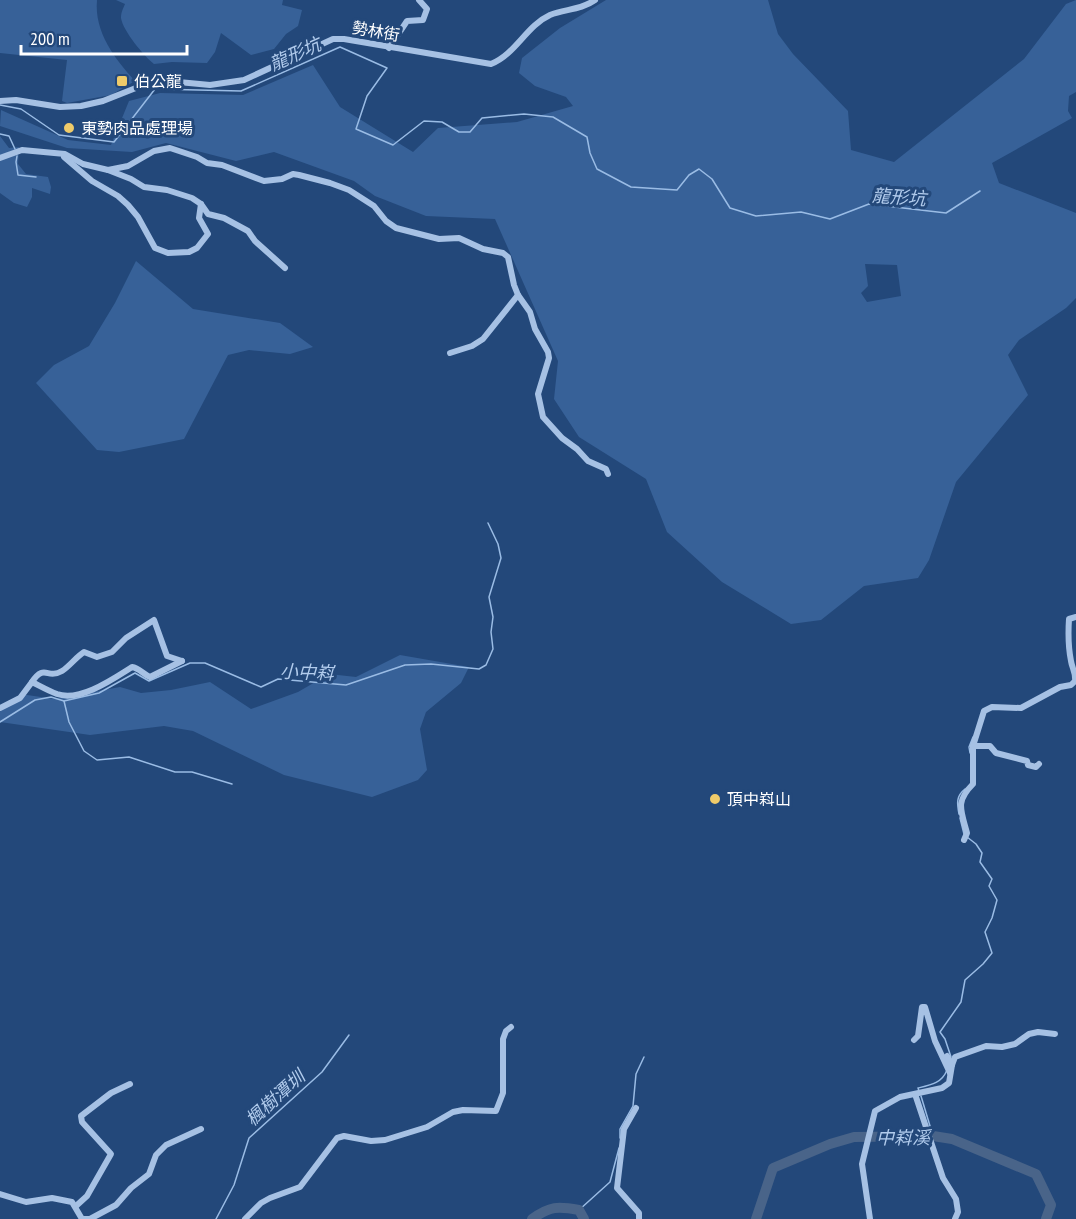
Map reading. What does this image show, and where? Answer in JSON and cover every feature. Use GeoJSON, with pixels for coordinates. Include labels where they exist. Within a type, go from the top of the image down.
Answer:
{"type":"FeatureCollection","features":[{"type":"Feature","properties":{"kind":"street"},"geometry":{"type":"LineString","coordinates":[[389,48],[406,21],[423,20],[427,9],[419,0]]}},
{"type":"Feature","properties":{"kind":"street","name":"勢林街"},"geometry":{"type":"LineString","coordinates":[[0,101],[16,100],[60,107],[81,106],[103,101],[151,82],[168,81],[210,85],[244,80],[333,39],[492,64],[506,56],[550,15],[587,6],[595,0]]}},
{"type":"Feature","properties":{"kind":"street"},"geometry":{"type":"LineString","coordinates":[[108,170],[128,166],[154,151],[170,148],[197,157],[207,163],[222,165],[264,181],[282,179],[293,174],[330,183],[350,190],[374,206],[396,228],[439,239],[459,238],[483,249],[503,253],[508,257],[518,295],[530,312],[535,329],[548,352],[549,358],[538,394],[543,417],[561,438],[578,449],[588,461],[606,469],[608,474]]}},
{"type":"Feature","properties":{"kind":"street"},"geometry":{"type":"LineString","coordinates":[[0,158],[22,150],[59,153],[83,164],[131,179],[144,187],[167,190],[192,198],[201,204],[208,214],[224,218],[248,231],[255,241],[285,268]]}},
{"type":"Feature","properties":{"kind":"street"},"geometry":{"type":"LineString","coordinates":[[59,153],[92,181],[128,205],[138,217],[155,248],[168,253],[189,252],[196,248],[208,234],[199,218],[201,204]]}},
{"type":"Feature","properties":{"kind":"street"},"geometry":{"type":"LineString","coordinates":[[450,353],[472,346],[483,339],[518,295]]}},
{"type":"Feature","properties":{"kind":"street"},"geometry":{"type":"LineString","coordinates":[[966,836],[960,806],[963,793],[973,784],[973,746],[984,711],[1021,708],[1075,681],[1068,643],[1069,619],[1076,617]]}},
{"type":"Feature","properties":{"kind":"street"},"geometry":{"type":"LineString","coordinates":[[0,708],[20,698],[37,674],[61,672],[84,652],[97,657],[112,652],[126,638],[154,620],[167,656],[182,661],[150,677],[132,667],[100,687],[69,695],[59,695],[32,682]]}},
{"type":"Feature","properties":{"kind":"street"},"geometry":{"type":"LineString","coordinates":[[973,746],[990,746],[996,753],[1027,760],[1028,765],[1039,764]]}},
{"type":"Feature","properties":{"kind":"street"},"geometry":{"type":"LineString","coordinates":[[914,1040],[918,1036],[922,1007],[925,1008],[935,1041],[950,1073]]}},
{"type":"Feature","properties":{"kind":"street"},"geometry":{"type":"LineString","coordinates":[[245,1219],[261,1203],[300,1187],[337,1138],[344,1136],[371,1141],[385,1140],[427,1127],[453,1112],[463,1110],[496,1112],[503,1093],[503,1039],[506,1031],[511,1027]]}},
{"type":"Feature","properties":{"kind":"street"},"geometry":{"type":"LineString","coordinates":[[870,1219],[862,1164],[875,1111],[900,1097],[942,1088],[949,1083],[951,1064],[955,1057],[986,1046],[1002,1047],[1015,1044],[1029,1034],[1055,1034]]}},
{"type":"Feature","properties":{"kind":"street"},"geometry":{"type":"LineString","coordinates":[[947,1056],[951,1064]]}},
{"type":"Feature","properties":{"kind":"street"},"geometry":{"type":"LineString","coordinates":[[76,1206],[87,1196],[111,1154],[82,1122],[81,1116],[111,1093],[130,1084]]}},
{"type":"Feature","properties":{"kind":"street"},"geometry":{"type":"LineString","coordinates":[[915,1094],[943,1178],[956,1199],[958,1212],[954,1219]]}},
{"type":"Feature","properties":{"kind":"street"},"geometry":{"type":"LineString","coordinates":[[636,1108],[624,1129],[617,1188],[639,1213],[639,1219]]}},
{"type":"Feature","properties":{"kind":"street"},"geometry":{"type":"LineString","coordinates":[[0,1194],[26,1202],[52,1198],[72,1202],[82,1219],[90,1219],[116,1205],[131,1188],[149,1174],[156,1155],[166,1145],[201,1129]]}},
{"type":"Feature","properties":{"kind":"shaded area"},"geometry":{"type":"Polygon","coordinates":[[[0,0],[97,0],[102,34],[120,64],[135,81],[111,95],[67,103],[62,101],[67,60],[0,53],[0,0]]]}},
{"type":"Feature","properties":{"kind":"shaded area"},"geometry":{"type":"Polygon","coordinates":[[[116,0],[283,0],[282,5],[302,10],[298,26],[286,34],[274,49],[251,55],[221,33],[215,52],[207,63],[154,64],[126,30],[121,18],[125,4],[116,0]]]}},
{"type":"Feature","properties":{"kind":"shaded area"},"geometry":{"type":"Polygon","coordinates":[[[606,0],[768,0],[778,34],[793,54],[848,111],[851,150],[894,162],[1024,59],[1066,4],[1076,0],[1076,92],[1069,96],[1068,111],[1072,118],[992,163],[999,183],[1076,213],[1076,298],[1066,308],[1019,340],[1008,355],[1028,395],[956,482],[929,560],[918,578],[864,586],[821,620],[791,624],[722,582],[667,532],[646,479],[579,437],[554,399],[558,361],[495,219],[426,216],[375,196],[354,181],[274,152],[236,161],[166,143],[132,152],[67,148],[0,126],[1,110],[68,140],[111,145],[129,101],[160,93],[243,95],[313,65],[340,107],[413,152],[438,128],[517,122],[573,106],[566,97],[535,86],[519,73],[522,58],[560,28],[606,0]],[[865,264],[868,286],[861,293],[867,302],[901,296],[897,265],[865,264]]]}},
{"type":"Feature","properties":{"kind":"shaded area"},"geometry":{"type":"Polygon","coordinates":[[[0,136],[9,148],[19,147],[18,164],[26,174],[48,177],[51,187],[50,194],[32,188],[32,197],[27,207],[14,203],[0,193],[0,136]]]}},
{"type":"Feature","properties":{"kind":"shaded area"},"geometry":{"type":"Polygon","coordinates":[[[136,261],[193,309],[280,323],[313,347],[290,354],[249,350],[228,355],[184,439],[119,452],[97,450],[36,383],[54,365],[89,346],[115,303],[136,261]]]}},
{"type":"Feature","properties":{"kind":"shaded area"},"geometry":{"type":"Polygon","coordinates":[[[400,655],[469,667],[461,683],[426,712],[420,729],[427,770],[418,780],[372,797],[284,775],[193,731],[164,726],[90,735],[0,722],[0,710],[20,694],[55,699],[120,687],[141,693],[210,682],[251,709],[298,692],[329,674],[356,677],[400,655]]]}},
{"type":"Feature","properties":{"kind":"waterway","name":"龍形坑"},"geometry":{"type":"LineString","coordinates":[[0,105],[21,109],[59,135],[114,142],[155,89],[241,91],[340,47],[387,68],[367,96],[356,129],[393,145],[424,121],[442,122],[459,132],[470,132],[482,118],[524,114],[553,117],[587,137],[590,153],[597,169],[631,187],[677,190],[689,175],[699,169],[712,179],[730,208],[756,216],[801,212],[830,219],[869,204],[946,213],[980,191]]}},
{"type":"Feature","properties":{"kind":"waterway"},"geometry":{"type":"LineString","coordinates":[[0,134],[9,136],[15,149]]}},
{"type":"Feature","properties":{"kind":"waterway"},"geometry":{"type":"LineString","coordinates":[[17,156],[18,175],[36,177]]}},
{"type":"Feature","properties":{"kind":"waterway","name":"小中嵙"},"geometry":{"type":"LineString","coordinates":[[0,722],[35,700],[51,697],[64,701],[99,693],[135,673],[149,681],[190,663],[205,663],[261,687],[278,679],[346,685],[405,665],[431,664],[479,669],[486,665],[493,649],[491,632],[493,617],[489,597],[501,558],[498,544],[488,523]]}},
{"type":"Feature","properties":{"kind":"waterway"},"geometry":{"type":"LineString","coordinates":[[64,701],[69,722],[84,751],[97,760],[129,757],[175,772],[192,772],[232,784]]}},
{"type":"Feature","properties":{"kind":"waterway"},"geometry":{"type":"LineString","coordinates":[[970,753],[969,747],[973,737]]}},
{"type":"Feature","properties":{"kind":"waterway"},"geometry":{"type":"LineString","coordinates":[[959,814],[958,800],[965,789]]}},
{"type":"Feature","properties":{"kind":"waterway"},"geometry":{"type":"LineString","coordinates":[[960,818],[964,834]]}},
{"type":"Feature","properties":{"kind":"waterway"},"geometry":{"type":"LineString","coordinates":[[951,1057],[940,1032],[961,1002],[965,980],[992,953],[985,932],[997,900],[989,886],[992,879],[980,862],[982,853],[967,837]]}},
{"type":"Feature","properties":{"kind":"waterway","name":"楓樹潭圳"},"geometry":{"type":"LineString","coordinates":[[216,1219],[234,1185],[249,1138],[322,1072],[349,1035]]}},
{"type":"Feature","properties":{"kind":"waterway"},"geometry":{"type":"LineString","coordinates":[[620,1138],[620,1129],[633,1106],[636,1074],[644,1057]]}},
{"type":"Feature","properties":{"kind":"waterway"},"geometry":{"type":"LineString","coordinates":[[919,1091],[918,1088],[939,1081],[947,1070]]}},
{"type":"Feature","properties":{"kind":"waterway"},"geometry":{"type":"LineString","coordinates":[[921,1096],[933,1136]]}},
{"type":"Feature","properties":{"kind":"waterway","name":"中嵙溪"},"geometry":{"type":"LineString","coordinates":[[756,1219],[773,1168],[830,1144],[854,1137],[933,1136],[952,1139],[1036,1174],[1051,1205],[1046,1219]]}},
{"type":"Feature","properties":{"kind":"waterway"},"geometry":{"type":"LineString","coordinates":[[579,1210],[610,1182],[619,1148]]}},
{"type":"Feature","properties":{"kind":"waterway","name":"中嵙溪"},"geometry":{"type":"LineString","coordinates":[[532,1219],[549,1209],[560,1208],[579,1210],[584,1219]]}},
{"type":"Feature","properties":{"kind":"place","name":"伯公龍"},"geometry":{"type":"Point","coordinates":[122,81]}},
{"type":"Feature","properties":{"kind":"place","name":"東勢肉品處理場"},"geometry":{"type":"Point","coordinates":[69,128]}},
{"type":"Feature","properties":{"kind":"place","name":"頂中嵙山"},"geometry":{"type":"Point","coordinates":[715,799]}}]}
